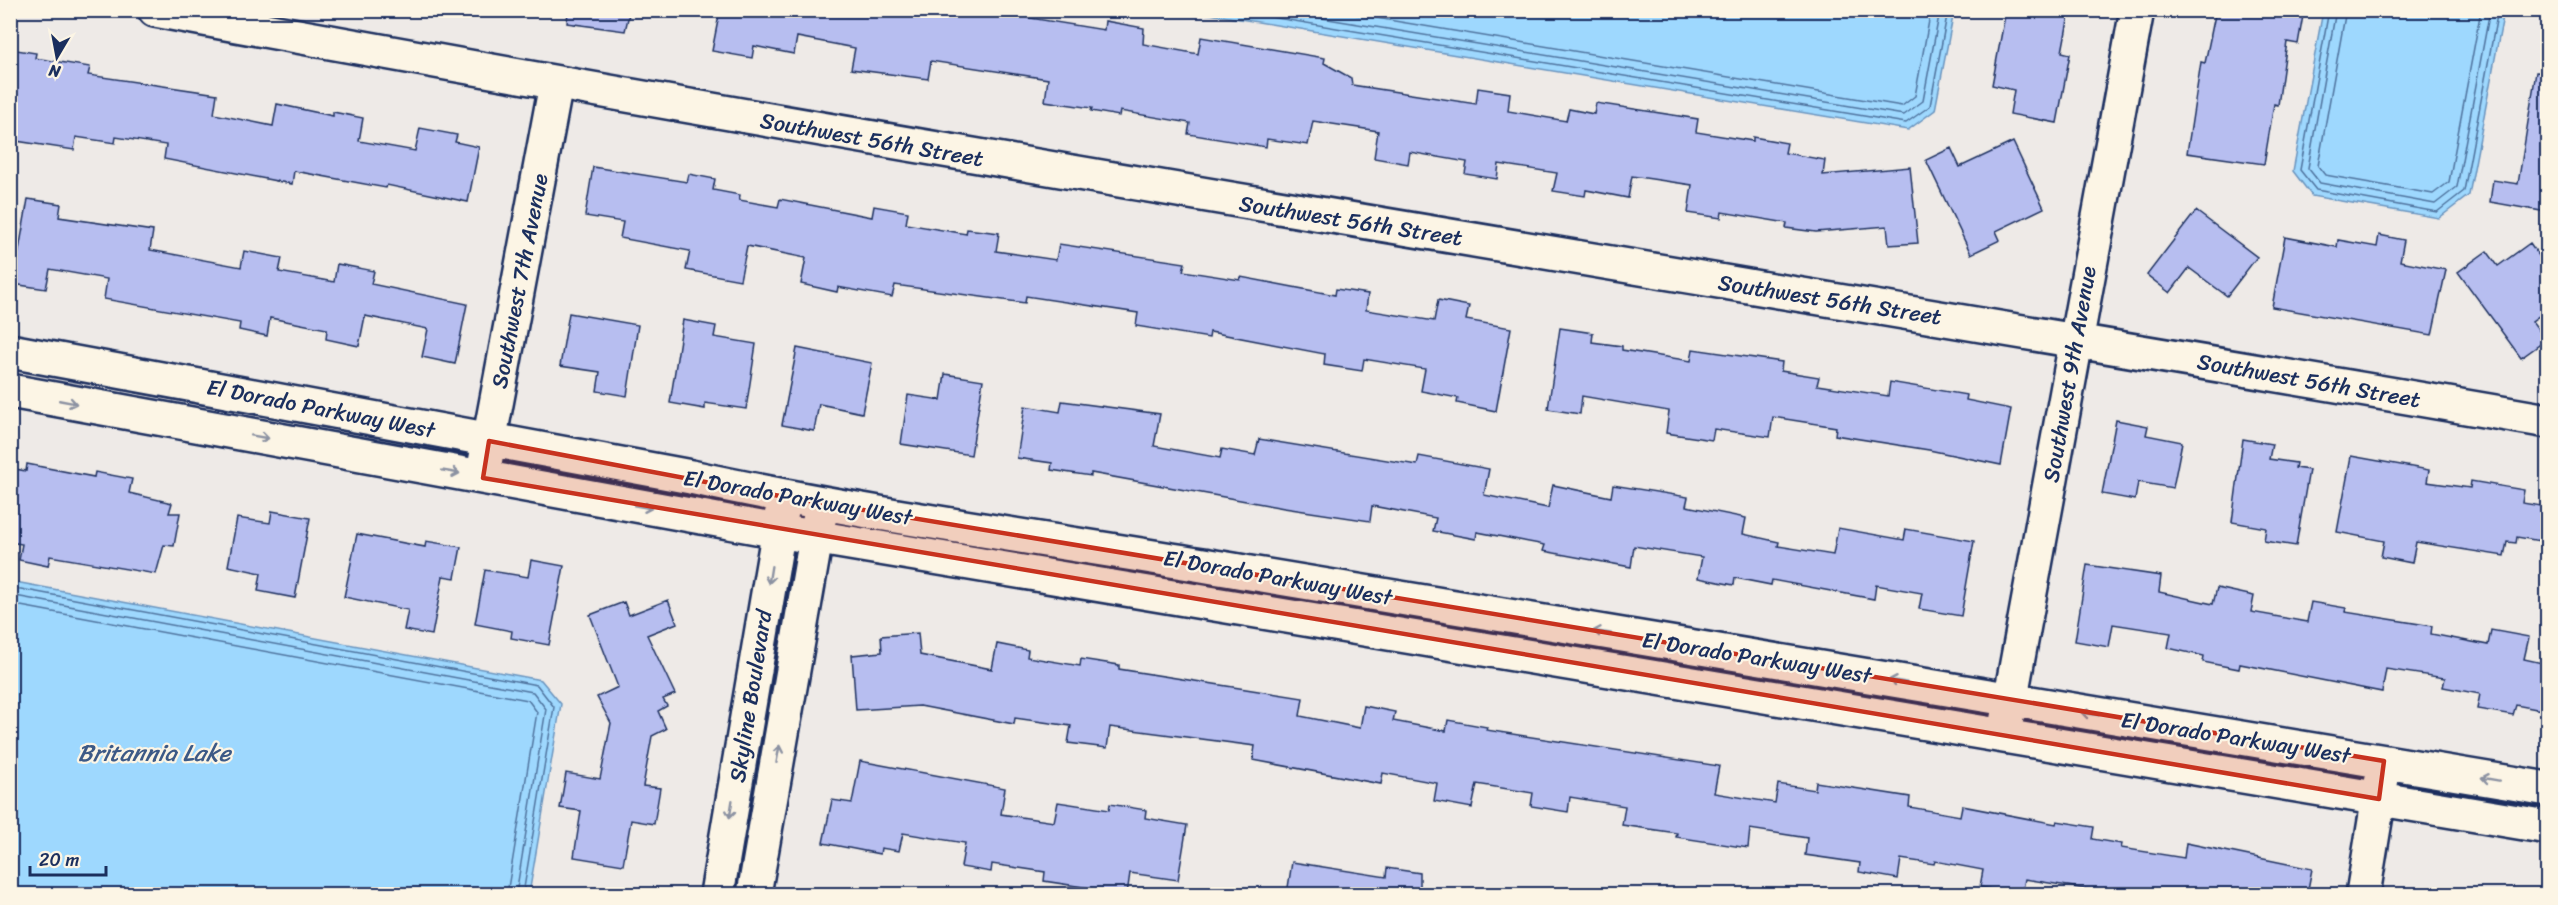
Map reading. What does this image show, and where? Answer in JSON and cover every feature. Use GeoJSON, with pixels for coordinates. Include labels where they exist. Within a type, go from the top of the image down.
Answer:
{"type":"FeatureCollection","features":[{"type":"Feature","properties":{"kind":"street","name":"Southwest 56th Street"},"geometry":{"type":"LineString","coordinates":[[155,10],[556,84],[1177,192],[2075,340],[2547,421]]}},
{"type":"Feature","properties":{"kind":"street","name":"Southwest 9th Avenue"},"geometry":{"type":"LineString","coordinates":[[2004,737],[2137,10]]}},
{"type":"Feature","properties":{"kind":"street","name":"Southwest 7th Avenue"},"geometry":{"type":"LineString","coordinates":[[483,478],[556,84]]}},
{"type":"Feature","properties":{"kind":"street","name":"El Dorado Parkway West"},"geometry":{"type":"LineString","coordinates":[[10,351],[785,497],[1131,552],[2010,701],[2547,789]]}},
{"type":"Feature","properties":{"kind":"street","name":"El Dorado Parkway West"},"geometry":{"type":"LineString","coordinates":[[10,391],[778,531],[2547,827]]}},
{"type":"Feature","properties":{"kind":"street","name":"Skyline Boulevard"},"geometry":{"type":"LineString","coordinates":[[723,893],[785,497]]}},
{"type":"Feature","properties":{"kind":"street","name":"Skyline Boulevard"},"geometry":{"type":"LineString","coordinates":[[754,894],[821,503]]}},
{"type":"Feature","properties":{"kind":"street"},"geometry":{"type":"LineString","coordinates":[[2363,894],[2384,761]]}},
{"type":"Feature","properties":{"kind":"highlighted area"},"geometry":{"type":"Polygon","coordinates":[[[489,441],[785,497],[2384,761],[2379,799],[483,478],[489,441]]]}},
{"type":"Feature","properties":{"kind":"water"},"geometry":{"type":"Polygon","coordinates":[[[1954,10],[1935,110],[1908,130],[1192,11],[1954,10]]]}},
{"type":"Feature","properties":{"kind":"water"},"geometry":{"type":"Polygon","coordinates":[[[2323,11],[2504,11],[2469,195],[2439,218],[2312,196],[2293,171],[2323,11]]]}},
{"type":"Feature","properties":{"kind":"water","name":"Britannia Lake"},"geometry":{"type":"Polygon","coordinates":[[[10,581],[541,680],[561,704],[529,894],[11,894],[10,581]]]}},
{"type":"Feature","properties":{"kind":"building"},"geometry":{"type":"Polygon","coordinates":[[[568,10],[630,10],[625,31],[567,23],[568,10]]]}},
{"type":"Feature","properties":{"kind":"building"},"geometry":{"type":"Polygon","coordinates":[[[720,10],[982,10],[1104,30],[1105,21],[1144,28],[1143,44],[1198,54],[1201,37],[1325,58],[1324,63],[1351,78],[1352,85],[1476,104],[1478,88],[1510,93],[1508,111],[1566,121],[1569,109],[1594,114],[1596,103],[1698,119],[1696,132],[1753,141],[1753,137],[1787,143],[1785,153],[1825,160],[1823,175],[1910,167],[1918,243],[1889,245],[1887,226],[1816,232],[1786,228],[1787,223],[1722,212],[1721,218],[1688,213],[1692,185],[1632,176],[1628,198],[1586,190],[1585,196],[1553,191],[1557,173],[1499,164],[1497,179],[1465,174],[1467,162],[1410,152],[1408,164],[1374,158],[1378,131],[1313,121],[1308,145],[1267,139],[1266,147],[1188,134],[1190,123],[1120,111],[1119,116],[1091,111],[1092,108],[1045,101],[1048,79],[931,61],[928,79],[851,69],[855,48],[797,37],[794,54],[754,46],[752,58],[712,51],[720,10]]]}},
{"type":"Feature","properties":{"kind":"building"},"geometry":{"type":"Polygon","coordinates":[[[2006,10],[2070,10],[2062,52],[2070,54],[2057,123],[2010,114],[2014,90],[1992,85],[2006,10]]]}},
{"type":"Feature","properties":{"kind":"building"},"geometry":{"type":"Polygon","coordinates":[[[2216,10],[2304,10],[2298,44],[2287,42],[2278,105],[2274,104],[2264,164],[2187,153],[2201,62],[2205,63],[2216,10]]]}},
{"type":"Feature","properties":{"kind":"building"},"geometry":{"type":"Polygon","coordinates":[[[10,49],[36,53],[35,58],[90,67],[88,75],[217,94],[214,114],[273,126],[277,104],[333,116],[333,112],[363,118],[359,141],[415,151],[420,128],[457,135],[455,142],[479,147],[468,202],[387,185],[386,188],[294,171],[292,184],[164,159],[166,145],[116,137],[115,143],[76,137],[74,150],[10,140],[10,49]]]}},
{"type":"Feature","properties":{"kind":"building"},"geometry":{"type":"Polygon","coordinates":[[[2536,72],[2547,73],[2547,212],[2490,202],[2493,180],[2518,184],[2536,72]]]}},
{"type":"Feature","properties":{"kind":"building"},"geometry":{"type":"Polygon","coordinates":[[[2013,142],[2044,208],[1996,231],[2000,240],[1971,254],[1926,160],[1951,148],[1960,167],[2013,142]]]}},
{"type":"Feature","properties":{"kind":"building"},"geometry":{"type":"Polygon","coordinates":[[[593,167],[687,182],[689,174],[715,179],[713,190],[740,195],[739,200],[778,207],[780,199],[872,217],[874,206],[908,212],[906,224],[966,234],[967,229],[999,233],[996,251],[1056,260],[1059,244],[1185,263],[1183,271],[1240,280],[1241,277],[1335,295],[1336,289],[1368,294],[1366,310],[1434,321],[1438,300],[1469,306],[1466,320],[1511,328],[1496,411],[1457,403],[1458,398],[1421,391],[1425,369],[1364,359],[1362,371],[1324,365],[1325,354],[1210,332],[1209,338],[1136,326],[1138,313],[1026,296],[1025,303],[895,285],[892,297],[838,287],[837,292],[801,284],[806,258],[747,246],[740,280],[686,270],[690,251],[620,238],[623,222],[585,216],[593,167]]]}},
{"type":"Feature","properties":{"kind":"building"},"geometry":{"type":"Polygon","coordinates":[[[28,199],[61,204],[59,217],[153,231],[150,250],[241,267],[244,251],[282,258],[279,272],[334,282],[337,264],[374,271],[371,284],[467,304],[455,364],[422,357],[428,329],[365,316],[359,346],[326,339],[327,329],[270,318],[267,336],[239,330],[240,323],[104,299],[107,279],[50,269],[46,289],[13,284],[28,199]]]}},
{"type":"Feature","properties":{"kind":"building"},"geometry":{"type":"Polygon","coordinates":[[[2196,211],[2257,257],[2227,296],[2189,268],[2170,293],[2147,275],[2196,211]]]}},
{"type":"Feature","properties":{"kind":"building"},"geometry":{"type":"Polygon","coordinates":[[[2379,235],[2404,240],[2400,261],[2446,270],[2432,335],[2272,307],[2285,237],[2337,247],[2338,240],[2377,247],[2379,235]]]}},
{"type":"Feature","properties":{"kind":"building"},"geometry":{"type":"Polygon","coordinates":[[[2530,243],[2547,267],[2547,310],[2532,321],[2546,340],[2521,358],[2458,272],[2487,251],[2498,266],[2530,243]]]}},
{"type":"Feature","properties":{"kind":"building"},"geometry":{"type":"Polygon","coordinates":[[[569,313],[638,325],[627,396],[597,391],[600,372],[560,366],[569,313]]]}},
{"type":"Feature","properties":{"kind":"building"},"geometry":{"type":"Polygon","coordinates":[[[683,320],[716,326],[714,337],[756,344],[746,409],[705,403],[705,409],[670,403],[683,320]]]}},
{"type":"Feature","properties":{"kind":"building"},"geometry":{"type":"Polygon","coordinates":[[[1560,328],[1593,333],[1592,342],[1622,346],[1622,350],[1691,361],[1693,349],[1782,362],[1781,371],[1819,377],[1817,385],[1888,396],[1890,382],[1967,395],[1966,400],[2011,409],[2001,465],[1929,450],[1835,435],[1836,427],[1773,417],[1770,437],[1714,429],[1712,440],[1666,433],[1669,411],[1582,396],[1580,414],[1548,409],[1560,328]]]}},
{"type":"Feature","properties":{"kind":"building"},"geometry":{"type":"Polygon","coordinates":[[[797,348],[872,363],[862,413],[819,404],[814,431],[782,425],[797,348]]]}},
{"type":"Feature","properties":{"kind":"building"},"geometry":{"type":"Polygon","coordinates":[[[945,374],[983,380],[971,455],[901,444],[908,395],[941,400],[945,374]]]}},
{"type":"Feature","properties":{"kind":"building"},"geometry":{"type":"Polygon","coordinates":[[[1062,401],[1160,414],[1154,446],[1220,458],[1222,449],[1255,455],[1259,439],[1417,465],[1419,456],[1489,469],[1484,495],[1548,508],[1553,485],[1611,497],[1613,485],[1688,497],[1686,506],[1746,518],[1743,534],[1779,542],[1778,546],[1833,555],[1838,528],[1904,540],[1906,529],[1974,541],[1961,616],[1919,609],[1922,593],[1876,585],[1874,599],[1772,580],[1771,585],[1735,578],[1734,585],[1698,578],[1702,557],[1634,546],[1631,567],[1543,551],[1545,545],[1477,532],[1476,539],[1433,531],[1436,518],[1372,506],[1370,521],[1091,473],[1091,476],[1051,470],[1052,463],[1017,458],[1025,406],[1060,412],[1062,401]]]}},
{"type":"Feature","properties":{"kind":"building"},"geometry":{"type":"Polygon","coordinates":[[[2116,420],[2148,426],[2146,435],[2182,442],[2173,488],[2138,482],[2135,500],[2102,494],[2116,420]]]}},
{"type":"Feature","properties":{"kind":"building"},"geometry":{"type":"Polygon","coordinates":[[[2243,439],[2272,444],[2269,459],[2296,463],[2295,468],[2309,470],[2296,546],[2264,541],[2266,528],[2232,522],[2243,439]]]}},
{"type":"Feature","properties":{"kind":"building"},"geometry":{"type":"Polygon","coordinates":[[[2351,456],[2429,470],[2427,482],[2470,488],[2471,481],[2524,490],[2522,503],[2547,507],[2547,542],[2517,537],[2516,543],[2507,542],[2504,556],[2416,542],[2412,563],[2381,557],[2384,541],[2337,532],[2351,456]]]}},
{"type":"Feature","properties":{"kind":"building"},"geometry":{"type":"Polygon","coordinates":[[[27,464],[94,477],[95,472],[132,479],[129,493],[172,503],[169,513],[180,513],[174,546],[164,545],[156,574],[50,556],[48,566],[19,560],[22,544],[10,542],[10,468],[26,471],[27,464]]]}},
{"type":"Feature","properties":{"kind":"building"},"geometry":{"type":"Polygon","coordinates":[[[272,511],[310,518],[295,598],[258,591],[261,573],[228,566],[237,518],[270,523],[272,511]]]}},
{"type":"Feature","properties":{"kind":"building"},"geometry":{"type":"Polygon","coordinates":[[[357,534],[425,547],[426,541],[461,547],[455,578],[443,576],[432,635],[404,630],[408,610],[344,597],[357,534]]]}},
{"type":"Feature","properties":{"kind":"building"},"geometry":{"type":"Polygon","coordinates":[[[531,560],[564,566],[549,645],[511,638],[512,631],[475,624],[485,570],[528,577],[531,560]]]}},
{"type":"Feature","properties":{"kind":"building"},"geometry":{"type":"Polygon","coordinates":[[[2087,565],[2161,576],[2159,592],[2213,604],[2217,588],[2254,596],[2251,612],[2307,622],[2311,602],[2346,608],[2345,612],[2432,626],[2431,634],[2488,645],[2491,630],[2529,637],[2524,659],[2547,664],[2547,711],[2516,705],[2513,715],[2477,709],[2480,694],[2443,687],[2445,678],[2386,669],[2382,692],[2240,664],[2239,669],[2203,662],[2204,656],[2168,648],[2171,633],[2113,624],[2109,647],[2075,641],[2087,565]]]}},
{"type":"Feature","properties":{"kind":"building"},"geometry":{"type":"Polygon","coordinates":[[[668,600],[677,623],[647,635],[675,694],[663,699],[667,706],[658,711],[666,729],[652,736],[643,786],[660,788],[654,824],[631,820],[623,865],[574,857],[581,811],[560,808],[566,773],[600,779],[611,723],[597,697],[618,687],[590,615],[624,602],[629,615],[668,600]]]}},
{"type":"Feature","properties":{"kind":"building"},"geometry":{"type":"Polygon","coordinates":[[[918,633],[920,655],[992,669],[997,644],[1028,650],[1027,657],[1080,666],[1081,659],[1119,665],[1119,669],[1303,698],[1300,716],[1360,728],[1364,706],[1395,712],[1393,721],[1446,731],[1448,720],[1487,727],[1486,730],[1719,766],[1714,793],[1775,803],[1778,784],[1815,790],[1816,782],[1910,797],[1909,807],[1960,816],[1962,806],[2056,824],[2057,821],[2094,827],[2092,839],[2122,844],[2121,848],[2184,858],[2186,843],[2312,869],[2307,894],[2116,894],[2025,879],[2022,894],[1980,887],[1983,870],[1935,861],[1934,864],[1901,859],[1898,879],[1859,872],[1860,863],[1805,855],[1807,838],[1750,829],[1748,848],[1676,837],[1677,833],[1622,825],[1625,806],[1570,797],[1568,812],[1531,806],[1533,793],[1477,784],[1472,808],[1434,801],[1437,783],[1383,773],[1381,784],[1253,760],[1255,746],[1110,727],[1107,748],[1068,743],[1071,726],[1015,718],[1014,724],[920,706],[856,710],[852,655],[882,652],[881,636],[918,633]]]}},
{"type":"Feature","properties":{"kind":"building"},"geometry":{"type":"Polygon","coordinates":[[[860,761],[1005,788],[1001,814],[1054,822],[1058,802],[1109,810],[1110,804],[1146,810],[1145,818],[1187,825],[1178,880],[1130,873],[1127,894],[1096,894],[1096,889],[1044,881],[1045,872],[992,864],[991,872],[961,867],[965,843],[903,833],[899,851],[881,848],[880,854],[823,843],[832,800],[852,803],[860,761]]]}},
{"type":"Feature","properties":{"kind":"building"},"geometry":{"type":"Polygon","coordinates":[[[1292,862],[1386,877],[1387,868],[1420,873],[1420,894],[1287,894],[1292,862]]]}}]}
